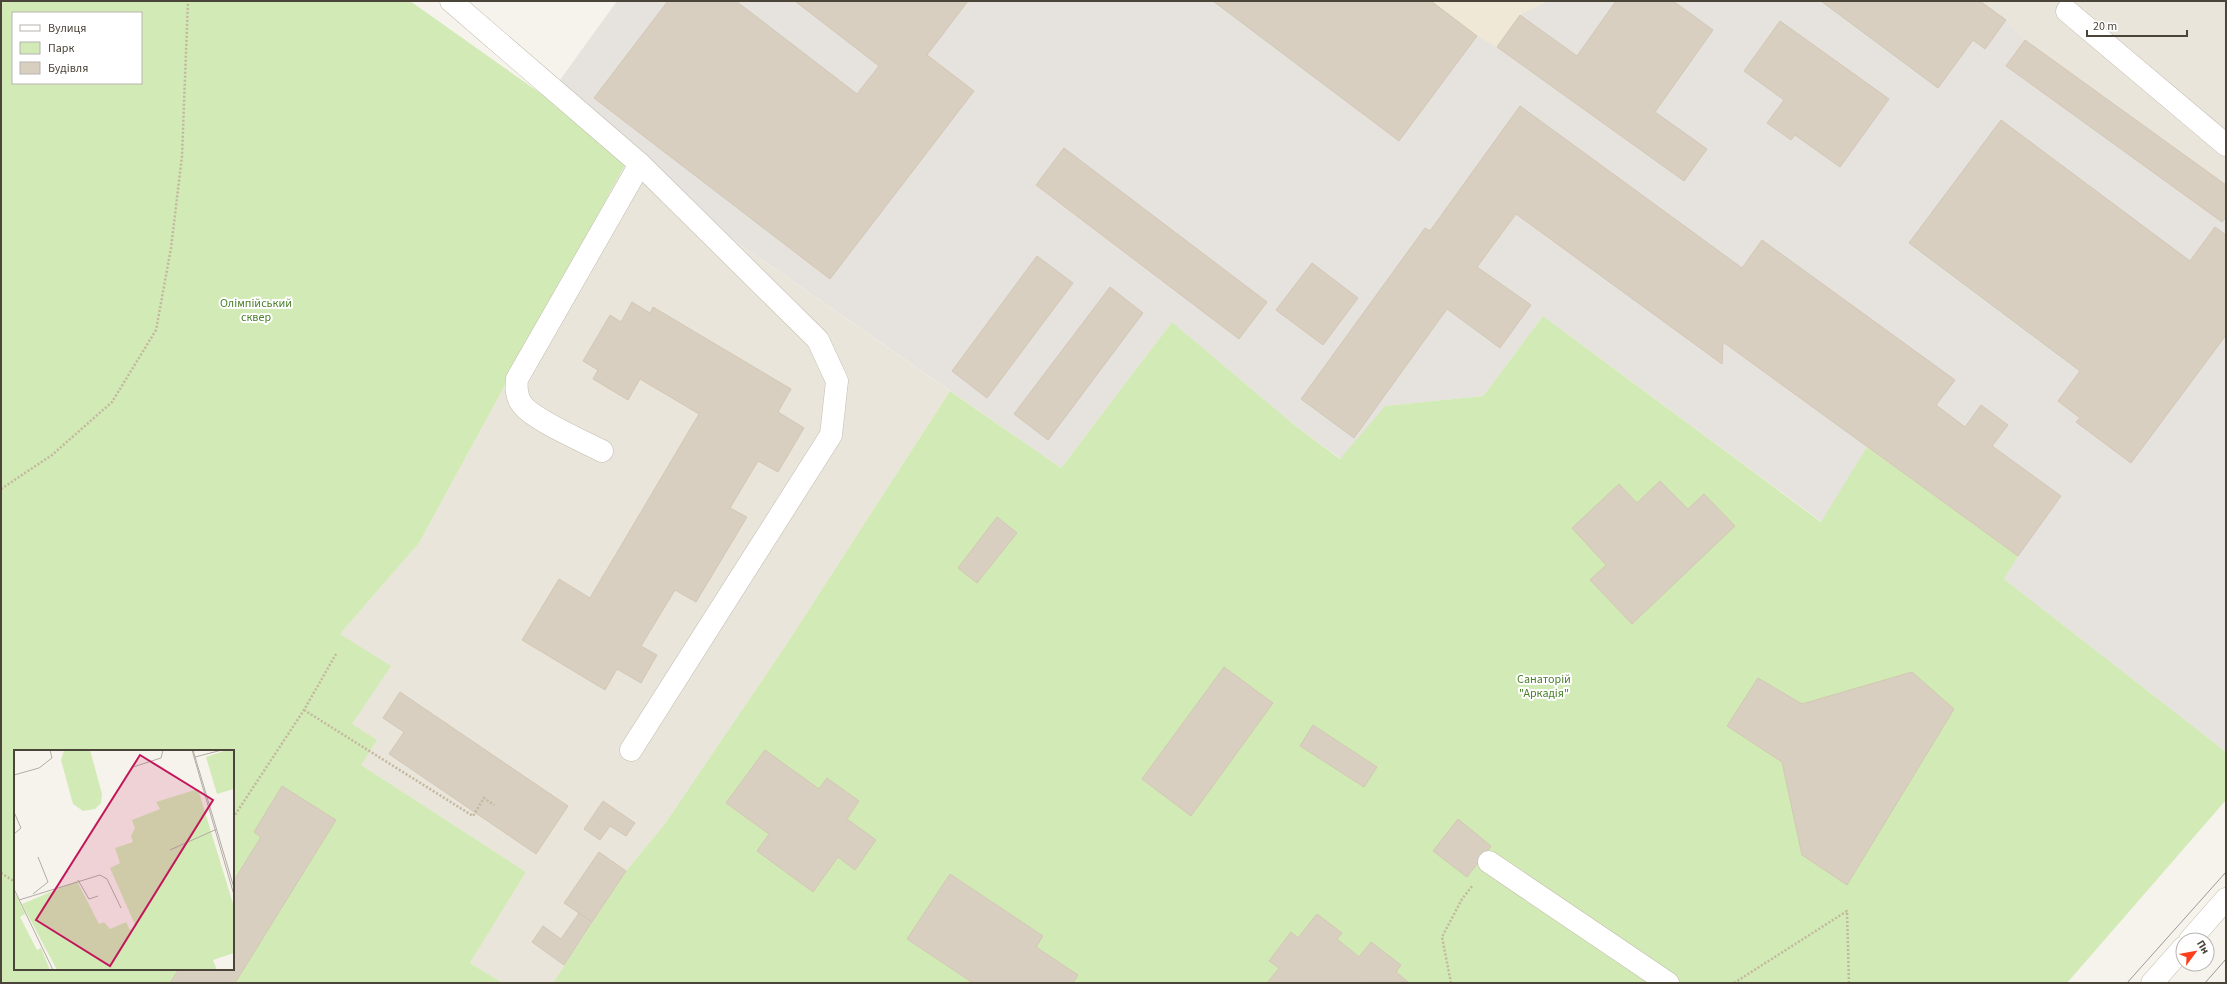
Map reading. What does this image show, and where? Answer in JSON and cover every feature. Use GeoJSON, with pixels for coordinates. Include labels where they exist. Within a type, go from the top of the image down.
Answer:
{"type":"FeatureCollection","features":[{"type":"Feature","properties":{"kind":"street"},"geometry":{"type":"LineString","coordinates":[[451,1],[640,164],[818,340],[837,382],[832,435],[631,750]]}},
{"type":"Feature","properties":{"kind":"street"},"geometry":{"type":"LineString","coordinates":[[2067,11],[2226,145]]}},
{"type":"Feature","properties":{"kind":"street"},"geometry":{"type":"LineString","coordinates":[[602,451],[536,416],[522,404],[516,392],[517,379],[640,164]]}},
{"type":"Feature","properties":{"kind":"street"},"geometry":{"type":"LineString","coordinates":[[1490,862],[1668,983]]}},
{"type":"Feature","properties":{"kind":"street"},"geometry":{"type":"LineString","coordinates":[[2197,932],[2226,899]]}},
{"type":"Feature","properties":{"kind":"street"},"geometry":{"type":"LineString","coordinates":[[2152,983],[2175,957]]}},
{"type":"Feature","properties":{"kind":"path"},"geometry":{"type":"LineString","coordinates":[[1,489],[52,455],[112,402],[156,330],[171,248],[182,156],[188,1]]}},
{"type":"Feature","properties":{"kind":"path"},"geometry":{"type":"LineString","coordinates":[[234,816],[304,710],[336,654]]}},
{"type":"Feature","properties":{"kind":"path"},"geometry":{"type":"LineString","coordinates":[[304,710],[474,816],[484,798],[494,805]]}},
{"type":"Feature","properties":{"kind":"path"},"geometry":{"type":"LineString","coordinates":[[1451,983],[1442,937],[1462,899],[1490,862]]}},
{"type":"Feature","properties":{"kind":"path"},"geometry":{"type":"LineString","coordinates":[[1,873],[14,881]]}},
{"type":"Feature","properties":{"kind":"path"},"geometry":{"type":"LineString","coordinates":[[1734,983],[1847,911],[1849,983]]}},
{"type":"Feature","properties":{"kind":"shaded area"},"geometry":{"type":"Polygon","coordinates":[[[617,1],[1431,1],[1477,36],[1547,1],[1980,1],[2006,20],[2025,40],[2226,185],[2226,752],[2004,579],[2018,556],[1867,447],[1822,522],[1543,316],[1483,396],[1385,406],[1341,459],[1293,424],[1172,322],[1061,468],[656,186],[547,98],[617,1]]]}},
{"type":"Feature","properties":{"kind":"shaded area"},"geometry":{"type":"Polygon","coordinates":[[[1431,1],[1547,1],[1520,15],[1497,47],[1477,36],[1431,1]]]}},
{"type":"Feature","properties":{"kind":"shaded area"},"geometry":{"type":"Polygon","coordinates":[[[1980,1],[2226,1],[2226,185],[2025,40],[2006,20],[1980,1]]]}},
{"type":"Feature","properties":{"kind":"shaded area"},"geometry":{"type":"Polygon","coordinates":[[[627,161],[656,186],[950,391],[786,645],[664,825],[626,871],[553,983],[503,983],[470,963],[526,872],[361,765],[352,724],[340,634],[419,543],[627,161]]]}},
{"type":"Feature","properties":{"kind":"green space","name":"Олімпійський сквер"},"geometry":{"type":"Polygon","coordinates":[[[1,1],[410,1],[547,98],[627,161],[419,543],[340,634],[391,666],[352,724],[377,740],[361,765],[526,872],[470,963],[503,983],[1,983],[1,1]]]}},
{"type":"Feature","properties":{"kind":"green space","name":"Санаторій \"Аркадія\""},"geometry":{"type":"Polygon","coordinates":[[[1543,316],[1821,522],[1867,447],[2018,556],[2004,579],[2226,752],[2226,800],[2067,983],[553,983],[626,871],[664,825],[786,645],[950,391],[1061,468],[1172,322],[1293,424],[1340,459],[1385,406],[1483,396],[1543,316]]]}},
{"type":"Feature","properties":{"kind":"building"},"geometry":{"type":"Polygon","coordinates":[[[668,1],[736,1],[857,94],[879,66],[795,1],[968,1],[927,55],[974,91],[830,279],[594,98],[668,1]]]}},
{"type":"Feature","properties":{"kind":"building"},"geometry":{"type":"Polygon","coordinates":[[[1213,1],[1431,1],[1477,36],[1399,141],[1213,1]]]}},
{"type":"Feature","properties":{"kind":"building"},"geometry":{"type":"Polygon","coordinates":[[[1616,1],[1673,1],[1713,30],[1655,112],[1707,149],[1684,181],[1497,47],[1520,15],[1577,56],[1616,1]]]}},
{"type":"Feature","properties":{"kind":"building"},"geometry":{"type":"Polygon","coordinates":[[[1821,1],[1980,1],[2006,20],[1985,49],[1973,40],[1938,88],[1821,1]]]}},
{"type":"Feature","properties":{"kind":"building"},"geometry":{"type":"Polygon","coordinates":[[[1780,21],[1889,99],[1840,167],[1795,135],[1791,140],[1767,123],[1784,100],[1744,71],[1780,21]]]}},
{"type":"Feature","properties":{"kind":"building"},"geometry":{"type":"Polygon","coordinates":[[[2025,40],[2226,185],[2226,217],[2222,222],[2006,66],[2025,40]]]}},
{"type":"Feature","properties":{"kind":"building"},"geometry":{"type":"Polygon","coordinates":[[[1520,106],[1742,268],[1762,240],[1955,380],[1936,405],[1965,427],[1981,405],[2008,425],[1992,446],[2061,496],[2018,556],[1723,342],[1722,364],[1516,214],[1477,267],[1531,305],[1500,348],[1447,309],[1354,438],[1301,399],[1425,228],[1430,231],[1520,106]]]}},
{"type":"Feature","properties":{"kind":"building"},"geometry":{"type":"Polygon","coordinates":[[[2001,120],[2190,261],[2215,227],[2226,235],[2226,335],[2131,463],[2076,422],[2080,418],[2058,401],[2080,371],[1909,243],[2001,120]]]}},
{"type":"Feature","properties":{"kind":"building"},"geometry":{"type":"Polygon","coordinates":[[[1064,148],[1267,302],[1239,339],[1036,185],[1064,148]]]}},
{"type":"Feature","properties":{"kind":"building"},"geometry":{"type":"Polygon","coordinates":[[[1037,256],[1073,283],[987,398],[952,371],[1037,256]]]}},
{"type":"Feature","properties":{"kind":"building"},"geometry":{"type":"Polygon","coordinates":[[[1312,263],[1358,298],[1323,345],[1276,310],[1312,263]]]}},
{"type":"Feature","properties":{"kind":"building"},"geometry":{"type":"Polygon","coordinates":[[[1110,287],[1143,313],[1048,440],[1014,414],[1110,287]]]}},
{"type":"Feature","properties":{"kind":"building"},"geometry":{"type":"Polygon","coordinates":[[[632,302],[650,313],[653,307],[791,389],[778,412],[804,428],[778,472],[758,461],[730,508],[747,517],[696,602],[675,590],[641,646],[657,655],[641,683],[617,669],[605,690],[522,640],[559,579],[590,598],[699,414],[640,379],[628,400],[593,379],[598,370],[583,361],[610,315],[621,322],[632,302]]]}},
{"type":"Feature","properties":{"kind":"building"},"geometry":{"type":"Polygon","coordinates":[[[1660,481],[1688,509],[1704,494],[1735,526],[1632,624],[1590,580],[1606,565],[1572,528],[1619,484],[1637,503],[1660,481]]]}},
{"type":"Feature","properties":{"kind":"building"},"geometry":{"type":"Polygon","coordinates":[[[997,517],[1017,533],[977,583],[958,568],[997,517]]]}},
{"type":"Feature","properties":{"kind":"building"},"geometry":{"type":"Polygon","coordinates":[[[1224,667],[1273,703],[1191,816],[1142,779],[1224,667]]]}},
{"type":"Feature","properties":{"kind":"building"},"geometry":{"type":"Polygon","coordinates":[[[1912,672],[1954,709],[1847,885],[1802,855],[1782,762],[1727,726],[1758,678],[1802,704],[1912,672]]]}},
{"type":"Feature","properties":{"kind":"building"},"geometry":{"type":"Polygon","coordinates":[[[400,692],[568,806],[536,854],[389,754],[404,732],[383,718],[400,692]]]}},
{"type":"Feature","properties":{"kind":"building"},"geometry":{"type":"Polygon","coordinates":[[[1313,725],[1377,767],[1364,787],[1300,746],[1313,725]]]}},
{"type":"Feature","properties":{"kind":"building"},"geometry":{"type":"Polygon","coordinates":[[[765,750],[819,789],[827,778],[859,801],[847,819],[876,840],[855,870],[838,857],[813,892],[757,851],[769,834],[726,803],[765,750]]]}},
{"type":"Feature","properties":{"kind":"building"},"geometry":{"type":"Polygon","coordinates":[[[282,786],[336,820],[235,983],[170,983],[178,970],[234,970],[234,880],[261,837],[254,832],[282,786]]]}},
{"type":"Feature","properties":{"kind":"building"},"geometry":{"type":"Polygon","coordinates":[[[603,801],[635,823],[626,836],[610,826],[600,840],[584,829],[603,801]]]}},
{"type":"Feature","properties":{"kind":"building"},"geometry":{"type":"Polygon","coordinates":[[[1458,819],[1491,846],[1467,877],[1433,851],[1458,819]]]}},
{"type":"Feature","properties":{"kind":"building"},"geometry":{"type":"Polygon","coordinates":[[[599,852],[626,871],[592,922],[564,903],[599,852]]]}},
{"type":"Feature","properties":{"kind":"building"},"geometry":{"type":"Polygon","coordinates":[[[950,874],[1043,936],[1036,947],[1078,975],[1073,983],[973,983],[907,939],[950,874]]]}},
{"type":"Feature","properties":{"kind":"building"},"geometry":{"type":"Polygon","coordinates":[[[579,913],[592,922],[564,965],[532,942],[543,926],[561,939],[579,913]]]}},
{"type":"Feature","properties":{"kind":"building"},"geometry":{"type":"Polygon","coordinates":[[[1317,914],[1342,933],[1337,939],[1359,957],[1371,942],[1401,965],[1396,972],[1408,982],[1267,983],[1279,968],[1269,961],[1291,932],[1298,938],[1317,914]]]}},
{"type":"Feature","properties":{"kind":"tram line"},"geometry":{"type":"LineString","coordinates":[[2127,983],[2226,872]]}},
{"type":"Feature","properties":{"kind":"tram line"},"geometry":{"type":"LineString","coordinates":[[2205,983],[2226,959]]}}]}
